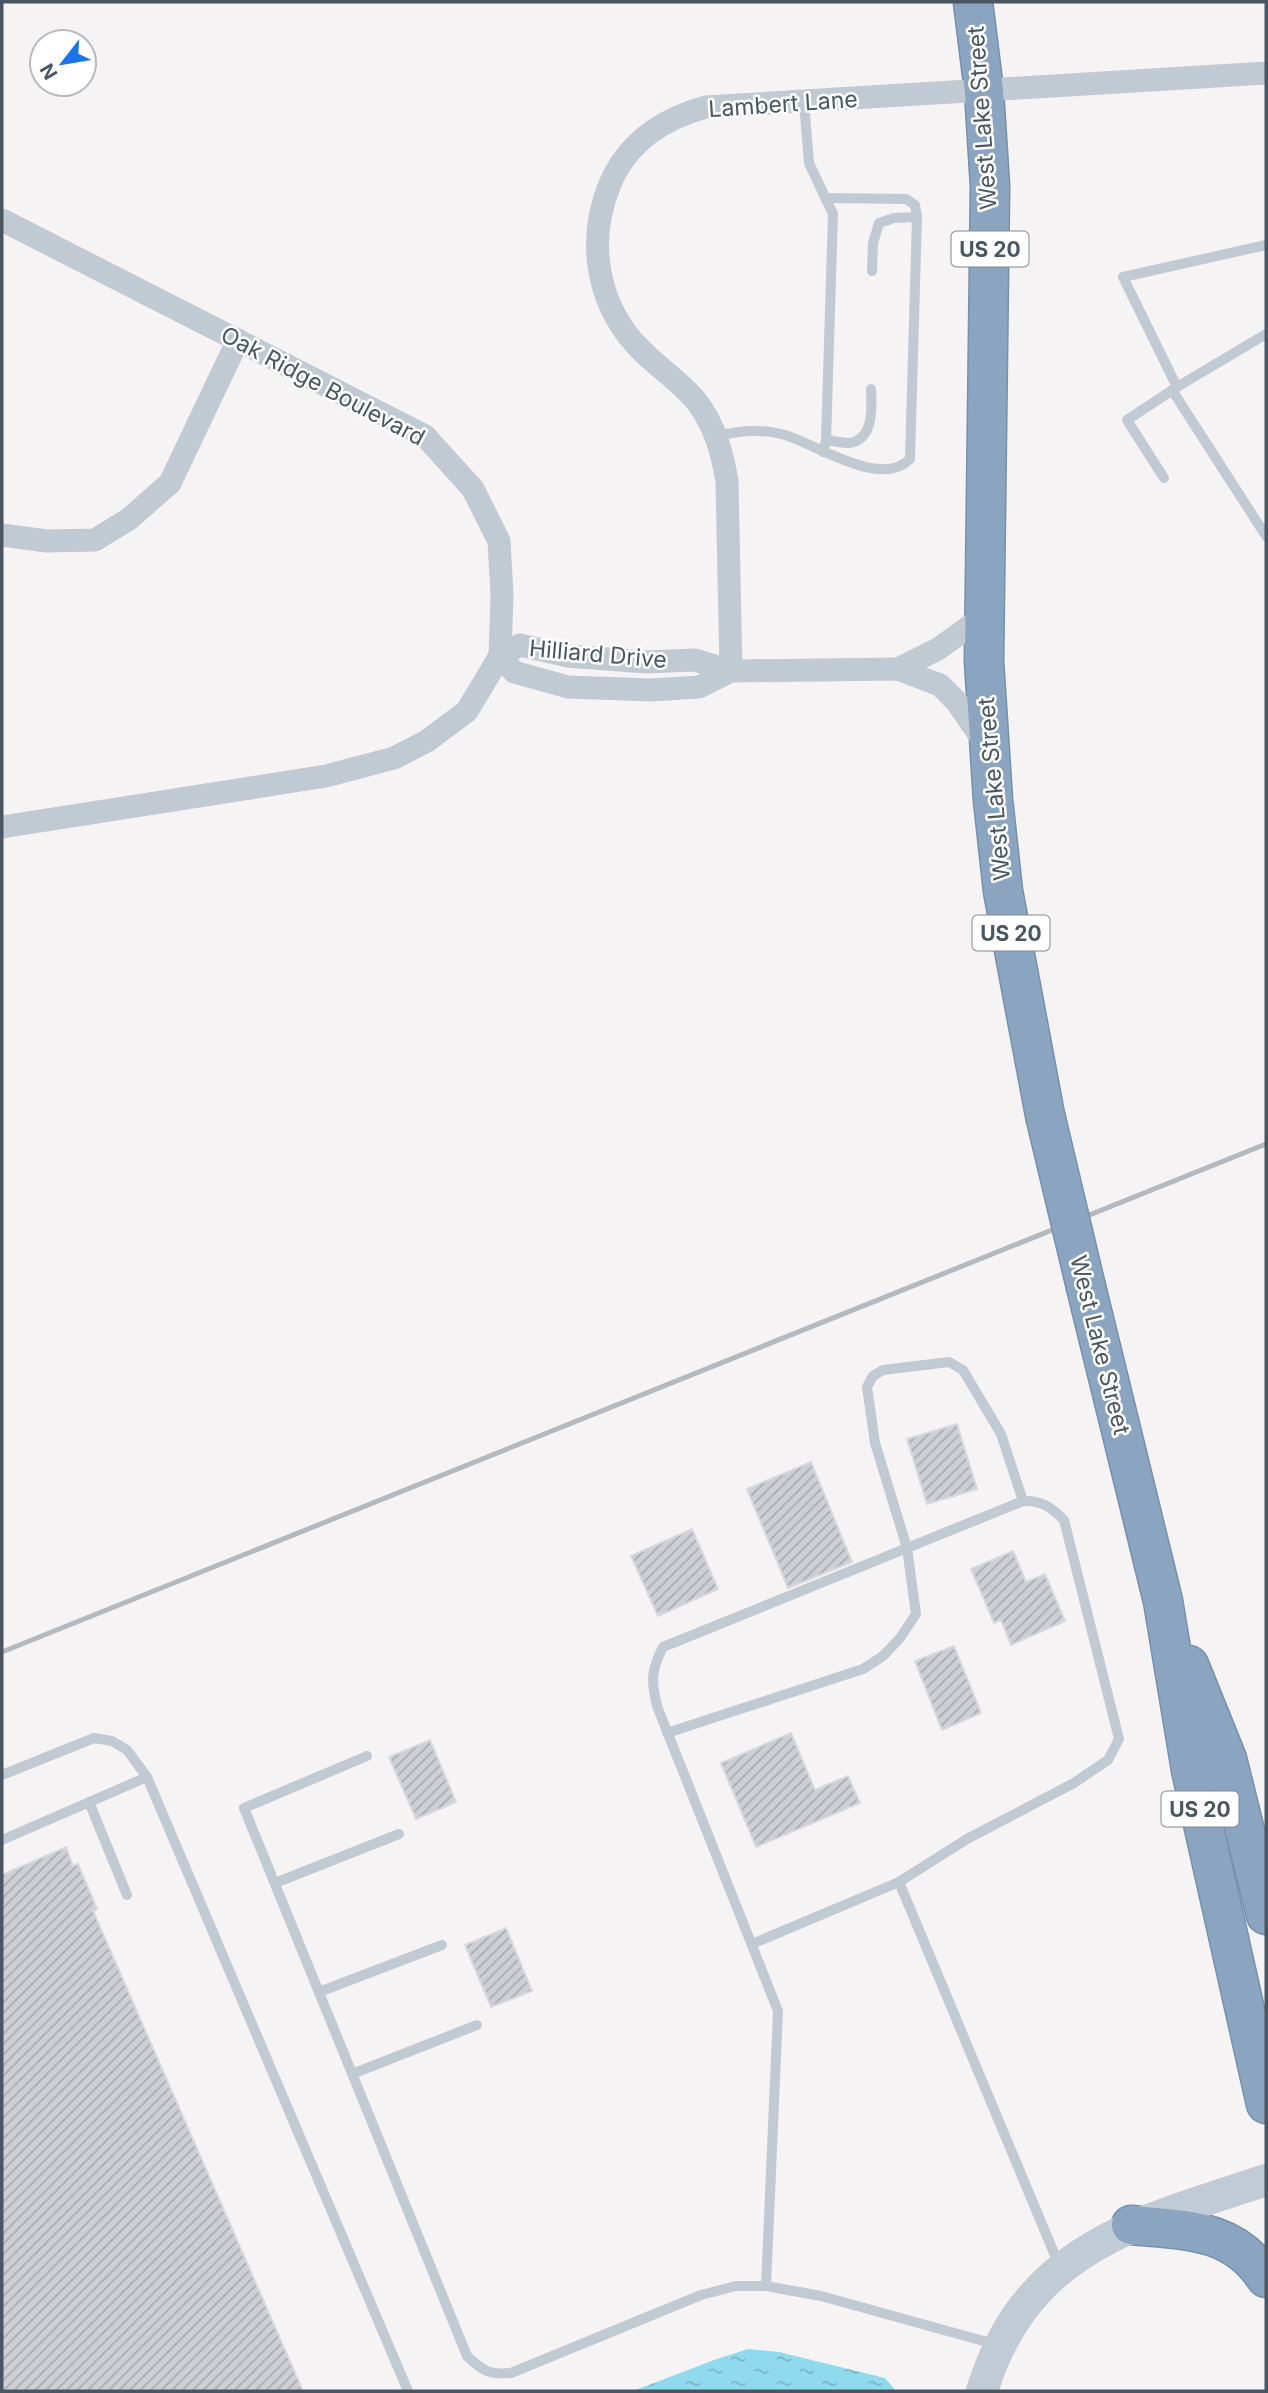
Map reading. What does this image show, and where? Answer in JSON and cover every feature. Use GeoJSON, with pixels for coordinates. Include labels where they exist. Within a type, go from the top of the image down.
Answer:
{"type":"FeatureCollection","features":[{"type":"Feature","properties":{"kind":"highway","name":"West Lake Street"},"geometry":{"type":"LineString","coordinates":[[972,2],[984,91],[990,186],[984,661],[989,750],[1003,891],[1045,1115],[1163,1601],[1191,1770],[1266,2104]]}},
{"type":"Feature","properties":{"kind":"highway","name":"West Lake Street"},"geometry":{"type":"LineString","coordinates":[[1163,1601],[1227,1759],[1266,1915]]}},
{"type":"Feature","properties":{"kind":"highway"},"geometry":{"type":"LineString","coordinates":[[1131,2225],[1195,2231],[1232,2243],[1266,2278]]}},
{"type":"Feature","properties":{"kind":"street","name":"Lambert Lane"},"geometry":{"type":"LineString","coordinates":[[731,671],[727,481],[722,453],[698,403],[627,335],[602,288],[597,258],[597,227],[615,170],[633,148],[654,129],[678,115],[706,107],[1266,73]]}},
{"type":"Feature","properties":{"kind":"street","name":"Oak Ridge Boulevard"},"geometry":{"type":"LineString","coordinates":[[2,220],[425,436],[473,489],[499,541],[502,595],[500,656],[467,711],[427,741],[394,758],[326,776],[2,827]]}},
{"type":"Feature","properties":{"kind":"street"},"geometry":{"type":"LineString","coordinates":[[2,535],[47,541],[95,540],[129,519],[170,483],[238,340]]}},
{"type":"Feature","properties":{"kind":"street","name":"Hilliard Drive"},"geometry":{"type":"LineString","coordinates":[[898,669],[937,649],[984,615]]}},
{"type":"Feature","properties":{"kind":"street","name":"Hilliard Drive"},"geometry":{"type":"LineString","coordinates":[[500,656],[520,645],[568,656],[646,662],[695,660],[731,671],[898,669],[940,685],[956,701],[989,750]]}},
{"type":"Feature","properties":{"kind":"street"},"geometry":{"type":"LineString","coordinates":[[982,2391],[1001,2346],[1020,2311],[1060,2268],[1098,2242],[1131,2225],[1266,2179]]}},
{"type":"Feature","properties":{"kind":"lane"},"geometry":{"type":"LineString","coordinates":[[804,102],[809,163],[832,214],[826,440],[823,452]]}},
{"type":"Feature","properties":{"kind":"lane"},"geometry":{"type":"LineString","coordinates":[[716,436],[749,430],[786,435],[838,458],[888,471],[902,468],[910,459],[917,217],[915,205],[906,199],[825,198]]}},
{"type":"Feature","properties":{"kind":"lane"},"geometry":{"type":"LineString","coordinates":[[872,271],[874,232],[880,223],[894,218],[917,217]]}},
{"type":"Feature","properties":{"kind":"lane"},"geometry":{"type":"LineString","coordinates":[[1266,245],[1124,277],[1175,389],[1223,473],[1266,536]]}},
{"type":"Feature","properties":{"kind":"lane"},"geometry":{"type":"LineString","coordinates":[[1164,478],[1126,420],[1266,334]]}},
{"type":"Feature","properties":{"kind":"lane"},"geometry":{"type":"LineString","coordinates":[[826,440],[849,443],[861,439],[868,430],[871,389]]}},
{"type":"Feature","properties":{"kind":"lane"},"geometry":{"type":"LineString","coordinates":[[667,1732],[863,1669],[883,1656],[900,1638],[916,1614],[907,1548],[875,1443],[867,1388],[873,1376],[883,1370],[949,1362],[963,1370],[1001,1434],[1023,1501]]}},
{"type":"Feature","properties":{"kind":"lane"},"geometry":{"type":"LineString","coordinates":[[752,1944],[899,1882],[967,1839],[1074,1783],[1108,1760],[1119,1739],[1064,1520],[1054,1509],[1038,1501],[1023,1501],[663,1647],[655,1662],[652,1682],[657,1706],[778,2011],[766,2286]]}},
{"type":"Feature","properties":{"kind":"lane"},"geometry":{"type":"LineString","coordinates":[[2,1775],[94,1738],[112,1741],[127,1750],[147,1777],[408,2391]]}},
{"type":"Feature","properties":{"kind":"lane"},"geometry":{"type":"LineString","coordinates":[[367,1756],[244,1808],[467,2356],[480,2368],[494,2375],[511,2373],[701,2295],[736,2286],[766,2286],[821,2297],[1001,2346]]}},
{"type":"Feature","properties":{"kind":"lane"},"geometry":{"type":"LineString","coordinates":[[2,1840],[147,1777]]}},
{"type":"Feature","properties":{"kind":"lane"},"geometry":{"type":"LineString","coordinates":[[89,1802],[127,1895]]}},
{"type":"Feature","properties":{"kind":"lane"},"geometry":{"type":"LineString","coordinates":[[275,1883],[399,1834]]}},
{"type":"Feature","properties":{"kind":"lane"},"geometry":{"type":"LineString","coordinates":[[899,1882],[1060,2268]]}},
{"type":"Feature","properties":{"kind":"lane"},"geometry":{"type":"LineString","coordinates":[[318,1992],[442,1945]]}},
{"type":"Feature","properties":{"kind":"lane"},"geometry":{"type":"LineString","coordinates":[[352,2074],[477,2025]]}},
{"type":"Feature","properties":{"kind":"water"},"geometry":{"type":"Polygon","coordinates":[[[748,2349],[779,2352],[885,2378],[896,2391],[633,2391],[748,2349]]]}},
{"type":"Feature","properties":{"kind":"building"},"geometry":{"type":"Polygon","coordinates":[[[957,1424],[977,1489],[927,1504],[907,1439],[957,1424]]]}},
{"type":"Feature","properties":{"kind":"building"},"geometry":{"type":"Polygon","coordinates":[[[811,1462],[852,1562],[788,1588],[747,1489],[811,1462]]]}},
{"type":"Feature","properties":{"kind":"building"},"geometry":{"type":"Polygon","coordinates":[[[692,1529],[718,1589],[658,1616],[631,1556],[692,1529]]]}},
{"type":"Feature","properties":{"kind":"building"},"geometry":{"type":"Polygon","coordinates":[[[1013,1551],[1026,1582],[1045,1574],[1065,1621],[1011,1645],[1001,1620],[994,1623],[971,1569],[1013,1551]]]}},
{"type":"Feature","properties":{"kind":"building"},"geometry":{"type":"Polygon","coordinates":[[[954,1646],[981,1713],[942,1730],[915,1661],[954,1646]]]}},
{"type":"Feature","properties":{"kind":"building"},"geometry":{"type":"Polygon","coordinates":[[[791,1733],[815,1790],[848,1776],[860,1803],[756,1847],[721,1763],[791,1733]]]}},
{"type":"Feature","properties":{"kind":"building"},"geometry":{"type":"Polygon","coordinates":[[[430,1740],[456,1802],[416,1819],[389,1757],[430,1740]]]}},
{"type":"Feature","properties":{"kind":"building"},"geometry":{"type":"Polygon","coordinates":[[[66,1847],[73,1866],[78,1864],[97,1909],[93,1911],[303,2391],[2,2391],[2,1875],[66,1847]]]}},
{"type":"Feature","properties":{"kind":"building"},"geometry":{"type":"Polygon","coordinates":[[[506,1928],[532,1991],[491,2007],[465,1945],[506,1928]]]}},
{"type":"Feature","properties":{"kind":"railway"},"geometry":{"type":"LineString","coordinates":[[2,1652],[1266,1144]]}}]}
